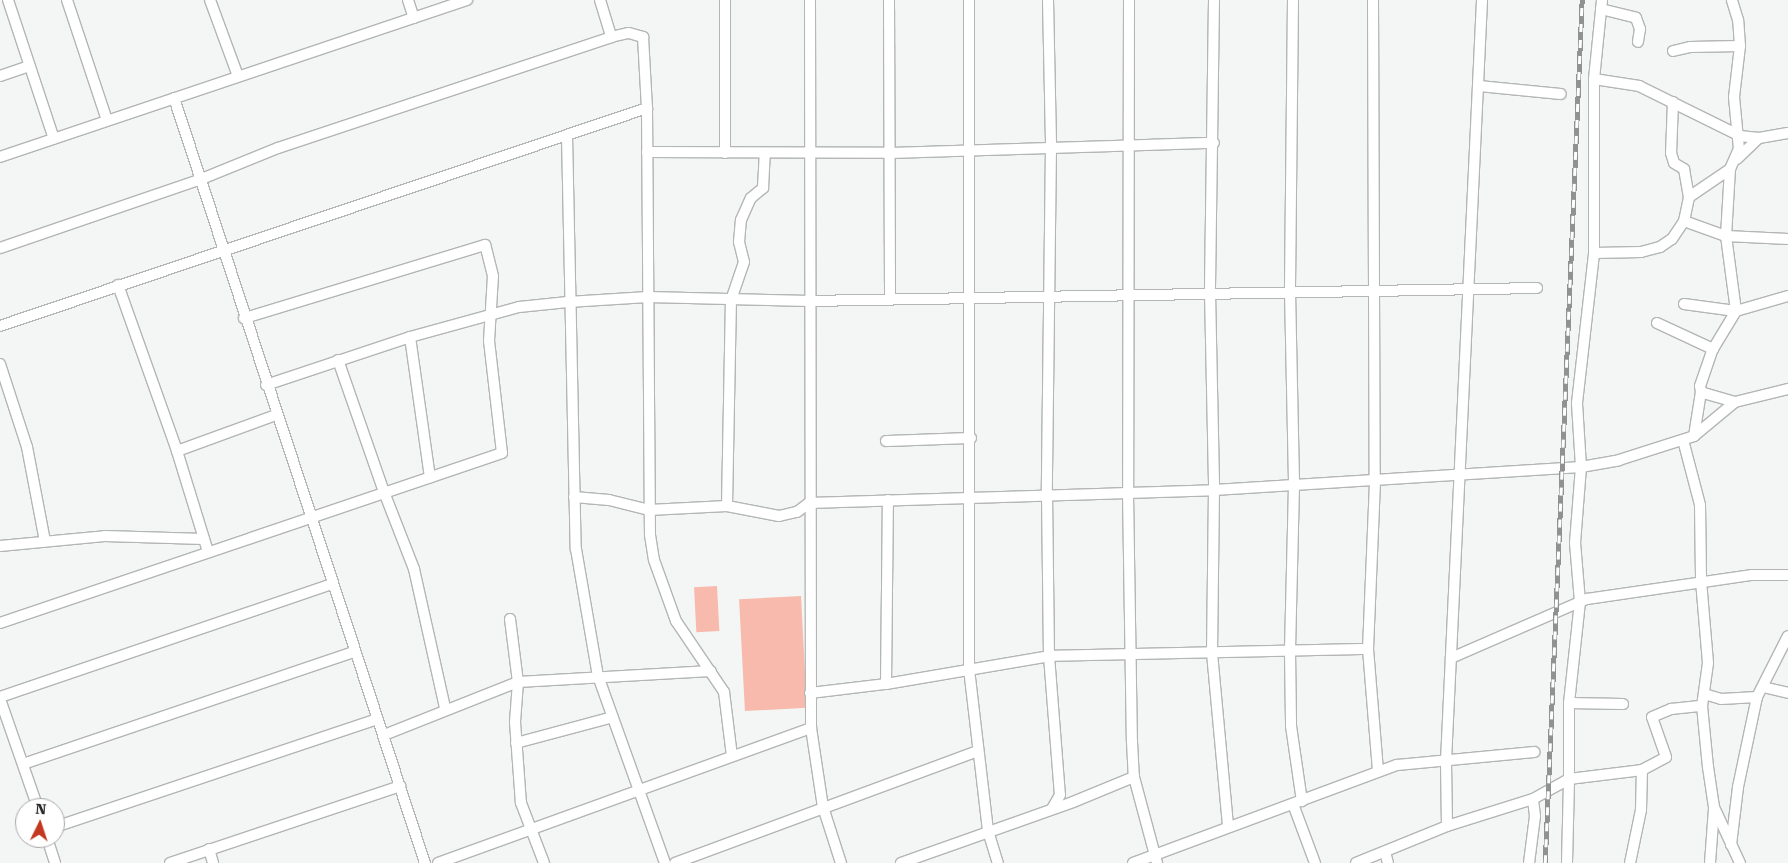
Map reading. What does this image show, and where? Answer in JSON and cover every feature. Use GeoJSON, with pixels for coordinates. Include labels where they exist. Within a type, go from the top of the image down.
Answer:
{"type":"FeatureCollection","features":[{"type":"Feature","properties":{"kind":"street"},"geometry":{"type":"LineString","coordinates":[[8,0],[54,138]]}},
{"type":"Feature","properties":{"kind":"street"},"geometry":{"type":"LineString","coordinates":[[67,0],[107,120]]}},
{"type":"Feature","properties":{"kind":"street"},"geometry":{"type":"LineString","coordinates":[[210,0],[238,76]]}},
{"type":"Feature","properties":{"kind":"street"},"geometry":{"type":"LineString","coordinates":[[408,0],[414,18]]}},
{"type":"Feature","properties":{"kind":"street"},"geometry":{"type":"LineString","coordinates":[[0,157],[467,0]]}},
{"type":"Feature","properties":{"kind":"street"},"geometry":{"type":"LineString","coordinates":[[600,0],[611,37]]}},
{"type":"Feature","properties":{"kind":"street"},"geometry":{"type":"LineString","coordinates":[[725,0],[726,153]]}},
{"type":"Feature","properties":{"kind":"street"},"geometry":{"type":"LineString","coordinates":[[810,0],[810,693],[812,728],[823,807],[841,863]]}},
{"type":"Feature","properties":{"kind":"street"},"geometry":{"type":"LineString","coordinates":[[889,0],[890,298]]}},
{"type":"Feature","properties":{"kind":"street"},"geometry":{"type":"LineString","coordinates":[[969,0],[971,438],[969,669],[988,831],[998,863]]}},
{"type":"Feature","properties":{"kind":"street"},"geometry":{"type":"LineString","coordinates":[[1048,0],[1051,147],[1047,493],[1048,656],[1060,795],[1052,809]]}},
{"type":"Feature","properties":{"kind":"street"},"geometry":{"type":"LineString","coordinates":[[1130,0],[1132,144],[1128,493],[1130,655],[1134,777],[1155,859]]}},
{"type":"Feature","properties":{"kind":"street"},"geometry":{"type":"LineString","coordinates":[[1214,0],[1214,143],[1210,292],[1214,490],[1212,654],[1228,826]]}},
{"type":"Feature","properties":{"kind":"street"},"geometry":{"type":"LineString","coordinates":[[1294,0],[1290,291],[1294,486],[1290,651],[1291,726],[1298,803],[1315,863]]}},
{"type":"Feature","properties":{"kind":"street"},"geometry":{"type":"LineString","coordinates":[[1373,0],[1375,482],[1368,649],[1378,770]]}},
{"type":"Feature","properties":{"kind":"street"},"geometry":{"type":"LineString","coordinates":[[1447,826],[1446,761],[1482,0]]}},
{"type":"Feature","properties":{"kind":"street"},"geometry":{"type":"LineString","coordinates":[[1694,436],[1702,392],[1700,386],[1713,349],[1736,311],[1726,236],[1733,164],[1740,136],[1734,97],[1740,46],[1738,20],[1732,0]]}},
{"type":"Feature","properties":{"kind":"street"},"geometry":{"type":"LineString","coordinates":[[1567,863],[1569,703],[1580,602],[1575,543],[1581,467],[1577,402],[1594,253],[1594,79],[1602,5],[1636,18],[1640,23],[1638,42]]}},
{"type":"Feature","properties":{"kind":"street"},"geometry":{"type":"LineString","coordinates":[[0,248],[199,180],[278,148],[611,37],[636,34],[646,40],[648,510],[654,560],[676,622],[686,640],[711,671],[727,701],[732,756]]}},
{"type":"Feature","properties":{"kind":"street"},"geometry":{"type":"LineString","coordinates":[[1674,51],[1690,47],[1740,46]]}},
{"type":"Feature","properties":{"kind":"street"},"geometry":{"type":"LineString","coordinates":[[0,76],[29,66]]}},
{"type":"Feature","properties":{"kind":"street"},"geometry":{"type":"LineString","coordinates":[[1594,79],[1639,86],[1740,136],[1758,138],[1788,133]]}},
{"type":"Feature","properties":{"kind":"street"},"geometry":{"type":"LineString","coordinates":[[1479,86],[1561,94]]}},
{"type":"Feature","properties":{"kind":"street"},"geometry":{"type":"LineString","coordinates":[[174,98],[309,517],[384,735],[425,863]]}},
{"type":"Feature","properties":{"kind":"street"},"geometry":{"type":"LineString","coordinates":[[1594,253],[1641,252],[1660,247],[1672,239],[1684,221],[1689,197],[1684,168],[1674,163],[1671,153],[1673,102]]}},
{"type":"Feature","properties":{"kind":"street"},"geometry":{"type":"LineString","coordinates":[[0,326],[118,284],[647,108]]}},
{"type":"Feature","properties":{"kind":"street"},"geometry":{"type":"LineString","coordinates":[[567,135],[568,302],[575,418],[574,497],[576,549],[598,676],[665,863]]}},
{"type":"Feature","properties":{"kind":"street"},"geometry":{"type":"LineString","coordinates":[[1689,197],[1733,164],[1758,138]]}},
{"type":"Feature","properties":{"kind":"street"},"geometry":{"type":"LineString","coordinates":[[647,152],[890,153],[1132,144],[1214,143]]}},
{"type":"Feature","properties":{"kind":"street"},"geometry":{"type":"LineString","coordinates":[[727,506],[731,300],[744,262],[739,242],[741,220],[751,198],[763,188],[766,153]]}},
{"type":"Feature","properties":{"kind":"street"},"geometry":{"type":"LineString","coordinates":[[1684,221],[1726,236],[1788,239]]}},
{"type":"Feature","properties":{"kind":"street"},"geometry":{"type":"LineString","coordinates":[[0,623],[309,517],[502,454],[489,341],[493,276],[488,246],[483,244],[244,318]]}},
{"type":"Feature","properties":{"kind":"street"},"geometry":{"type":"LineString","coordinates":[[118,284],[177,451],[208,552]]}},
{"type":"Feature","properties":{"kind":"street"},"geometry":{"type":"LineString","coordinates":[[266,385],[410,337],[518,307],[568,302],[648,297],[809,301],[970,296],[1129,296],[1210,292],[1537,288]]}},
{"type":"Feature","properties":{"kind":"street"},"geometry":{"type":"LineString","coordinates":[[1684,304],[1736,311],[1788,296]]}},
{"type":"Feature","properties":{"kind":"street"},"geometry":{"type":"LineString","coordinates":[[1657,323],[1713,349]]}},
{"type":"Feature","properties":{"kind":"street"},"geometry":{"type":"LineString","coordinates":[[410,337],[430,478]]}},
{"type":"Feature","properties":{"kind":"street"},"geometry":{"type":"LineString","coordinates":[[338,360],[384,492],[414,568],[445,708]]}},
{"type":"Feature","properties":{"kind":"street"},"geometry":{"type":"LineString","coordinates":[[0,364],[27,447],[45,541]]}},
{"type":"Feature","properties":{"kind":"street"},"geometry":{"type":"LineString","coordinates":[[574,497],[609,500],[648,510],[727,506],[779,516],[797,512],[809,503],[1047,493],[1214,490],[1375,482],[1460,476],[1556,466],[1581,467],[1619,460],[1694,436],[1735,402],[1788,389]]}},
{"type":"Feature","properties":{"kind":"street"},"geometry":{"type":"LineString","coordinates":[[1702,392],[1735,402]]}},
{"type":"Feature","properties":{"kind":"street"},"geometry":{"type":"LineString","coordinates":[[177,451],[276,415]]}},
{"type":"Feature","properties":{"kind":"street"},"geometry":{"type":"LineString","coordinates":[[886,441],[971,438]]}},
{"type":"Feature","properties":{"kind":"street"},"geometry":{"type":"LineString","coordinates":[[1683,440],[1700,504],[1701,581],[1708,663],[1702,706],[1714,808],[1710,863]]}},
{"type":"Feature","properties":{"kind":"street"},"geometry":{"type":"LineString","coordinates":[[886,684],[888,500]]}},
{"type":"Feature","properties":{"kind":"street"},"geometry":{"type":"LineString","coordinates":[[0,546],[105,536],[204,540]]}},
{"type":"Feature","properties":{"kind":"street"},"geometry":{"type":"LineString","coordinates":[[1451,658],[1580,602],[1752,574],[1788,576]]}},
{"type":"Feature","properties":{"kind":"street"},"geometry":{"type":"LineString","coordinates":[[35,798],[0,698],[332,584]]}},
{"type":"Feature","properties":{"kind":"street"},"geometry":{"type":"LineString","coordinates":[[510,619],[518,682],[516,743],[521,803],[544,863]]}},
{"type":"Feature","properties":{"kind":"street"},"geometry":{"type":"LineString","coordinates":[[1733,863],[1731,848],[1738,787],[1757,697],[1788,636]]}},
{"type":"Feature","properties":{"kind":"street"},"geometry":{"type":"LineString","coordinates":[[810,693],[886,684],[1048,656],[1212,654],[1368,649]]}},
{"type":"Feature","properties":{"kind":"street"},"geometry":{"type":"LineString","coordinates":[[23,764],[354,652]]}},
{"type":"Feature","properties":{"kind":"street"},"geometry":{"type":"LineString","coordinates":[[384,735],[445,708],[518,682],[711,671]]}},
{"type":"Feature","properties":{"kind":"street"},"geometry":{"type":"LineString","coordinates":[[1763,686],[1788,693]]}},
{"type":"Feature","properties":{"kind":"street"},"geometry":{"type":"LineString","coordinates":[[1704,694],[1721,699],[1757,697]]}},
{"type":"Feature","properties":{"kind":"street"},"geometry":{"type":"LineString","coordinates":[[1569,703],[1624,704]]}},
{"type":"Feature","properties":{"kind":"street"},"geometry":{"type":"LineString","coordinates":[[1356,863],[1447,826],[1534,799],[1568,779],[1642,770],[1666,757],[1653,715],[1702,706]]}},
{"type":"Feature","properties":{"kind":"street"},"geometry":{"type":"LineString","coordinates":[[516,743],[613,717]]}},
{"type":"Feature","properties":{"kind":"street"},"geometry":{"type":"LineString","coordinates":[[65,824],[378,719]]}},
{"type":"Feature","properties":{"kind":"street"},"geometry":{"type":"LineString","coordinates":[[438,863],[639,788],[812,728]]}},
{"type":"Feature","properties":{"kind":"street"},"geometry":{"type":"LineString","coordinates":[[675,863],[978,751]]}},
{"type":"Feature","properties":{"kind":"street"},"geometry":{"type":"LineString","coordinates":[[1134,863],[1155,859],[1228,826],[1298,803],[1378,770],[1407,762],[1446,761],[1534,752]]}},
{"type":"Feature","properties":{"kind":"street"},"geometry":{"type":"LineString","coordinates":[[1630,863],[1641,810],[1642,770]]}},
{"type":"Feature","properties":{"kind":"street"},"geometry":{"type":"LineString","coordinates":[[901,863],[1073,802],[1134,777]]}},
{"type":"Feature","properties":{"kind":"street"},"geometry":{"type":"LineString","coordinates":[[170,863],[400,786]]}},
{"type":"Feature","properties":{"kind":"street"},"geometry":{"type":"LineString","coordinates":[[1060,795],[1073,802]]}},
{"type":"Feature","properties":{"kind":"street"},"geometry":{"type":"LineString","coordinates":[[1529,863],[1535,816],[1534,799]]}},
{"type":"Feature","properties":{"kind":"street"},"geometry":{"type":"LineString","coordinates":[[1714,808],[1731,848],[1740,863]]}},
{"type":"Feature","properties":{"kind":"street"},"geometry":{"type":"LineString","coordinates":[[50,848],[55,863]]}},
{"type":"Feature","properties":{"kind":"street"},"geometry":{"type":"LineString","coordinates":[[209,849],[213,863]]}},
{"type":"Feature","properties":{"kind":"street"},"geometry":{"type":"LineString","coordinates":[[1385,852],[1388,863]]}},
{"type":"Feature","properties":{"kind":"shaded area"},"geometry":{"type":"Polygon","coordinates":[[[717,586],[719,631],[696,632],[694,587],[717,586]]]}},
{"type":"Feature","properties":{"kind":"shaded area"},"geometry":{"type":"Polygon","coordinates":[[[801,596],[807,708],[745,711],[739,599],[801,596]]]}},
{"type":"Feature","properties":{"kind":"railway"},"geometry":{"type":"LineString","coordinates":[[1545,863],[1582,0]]}}]}
